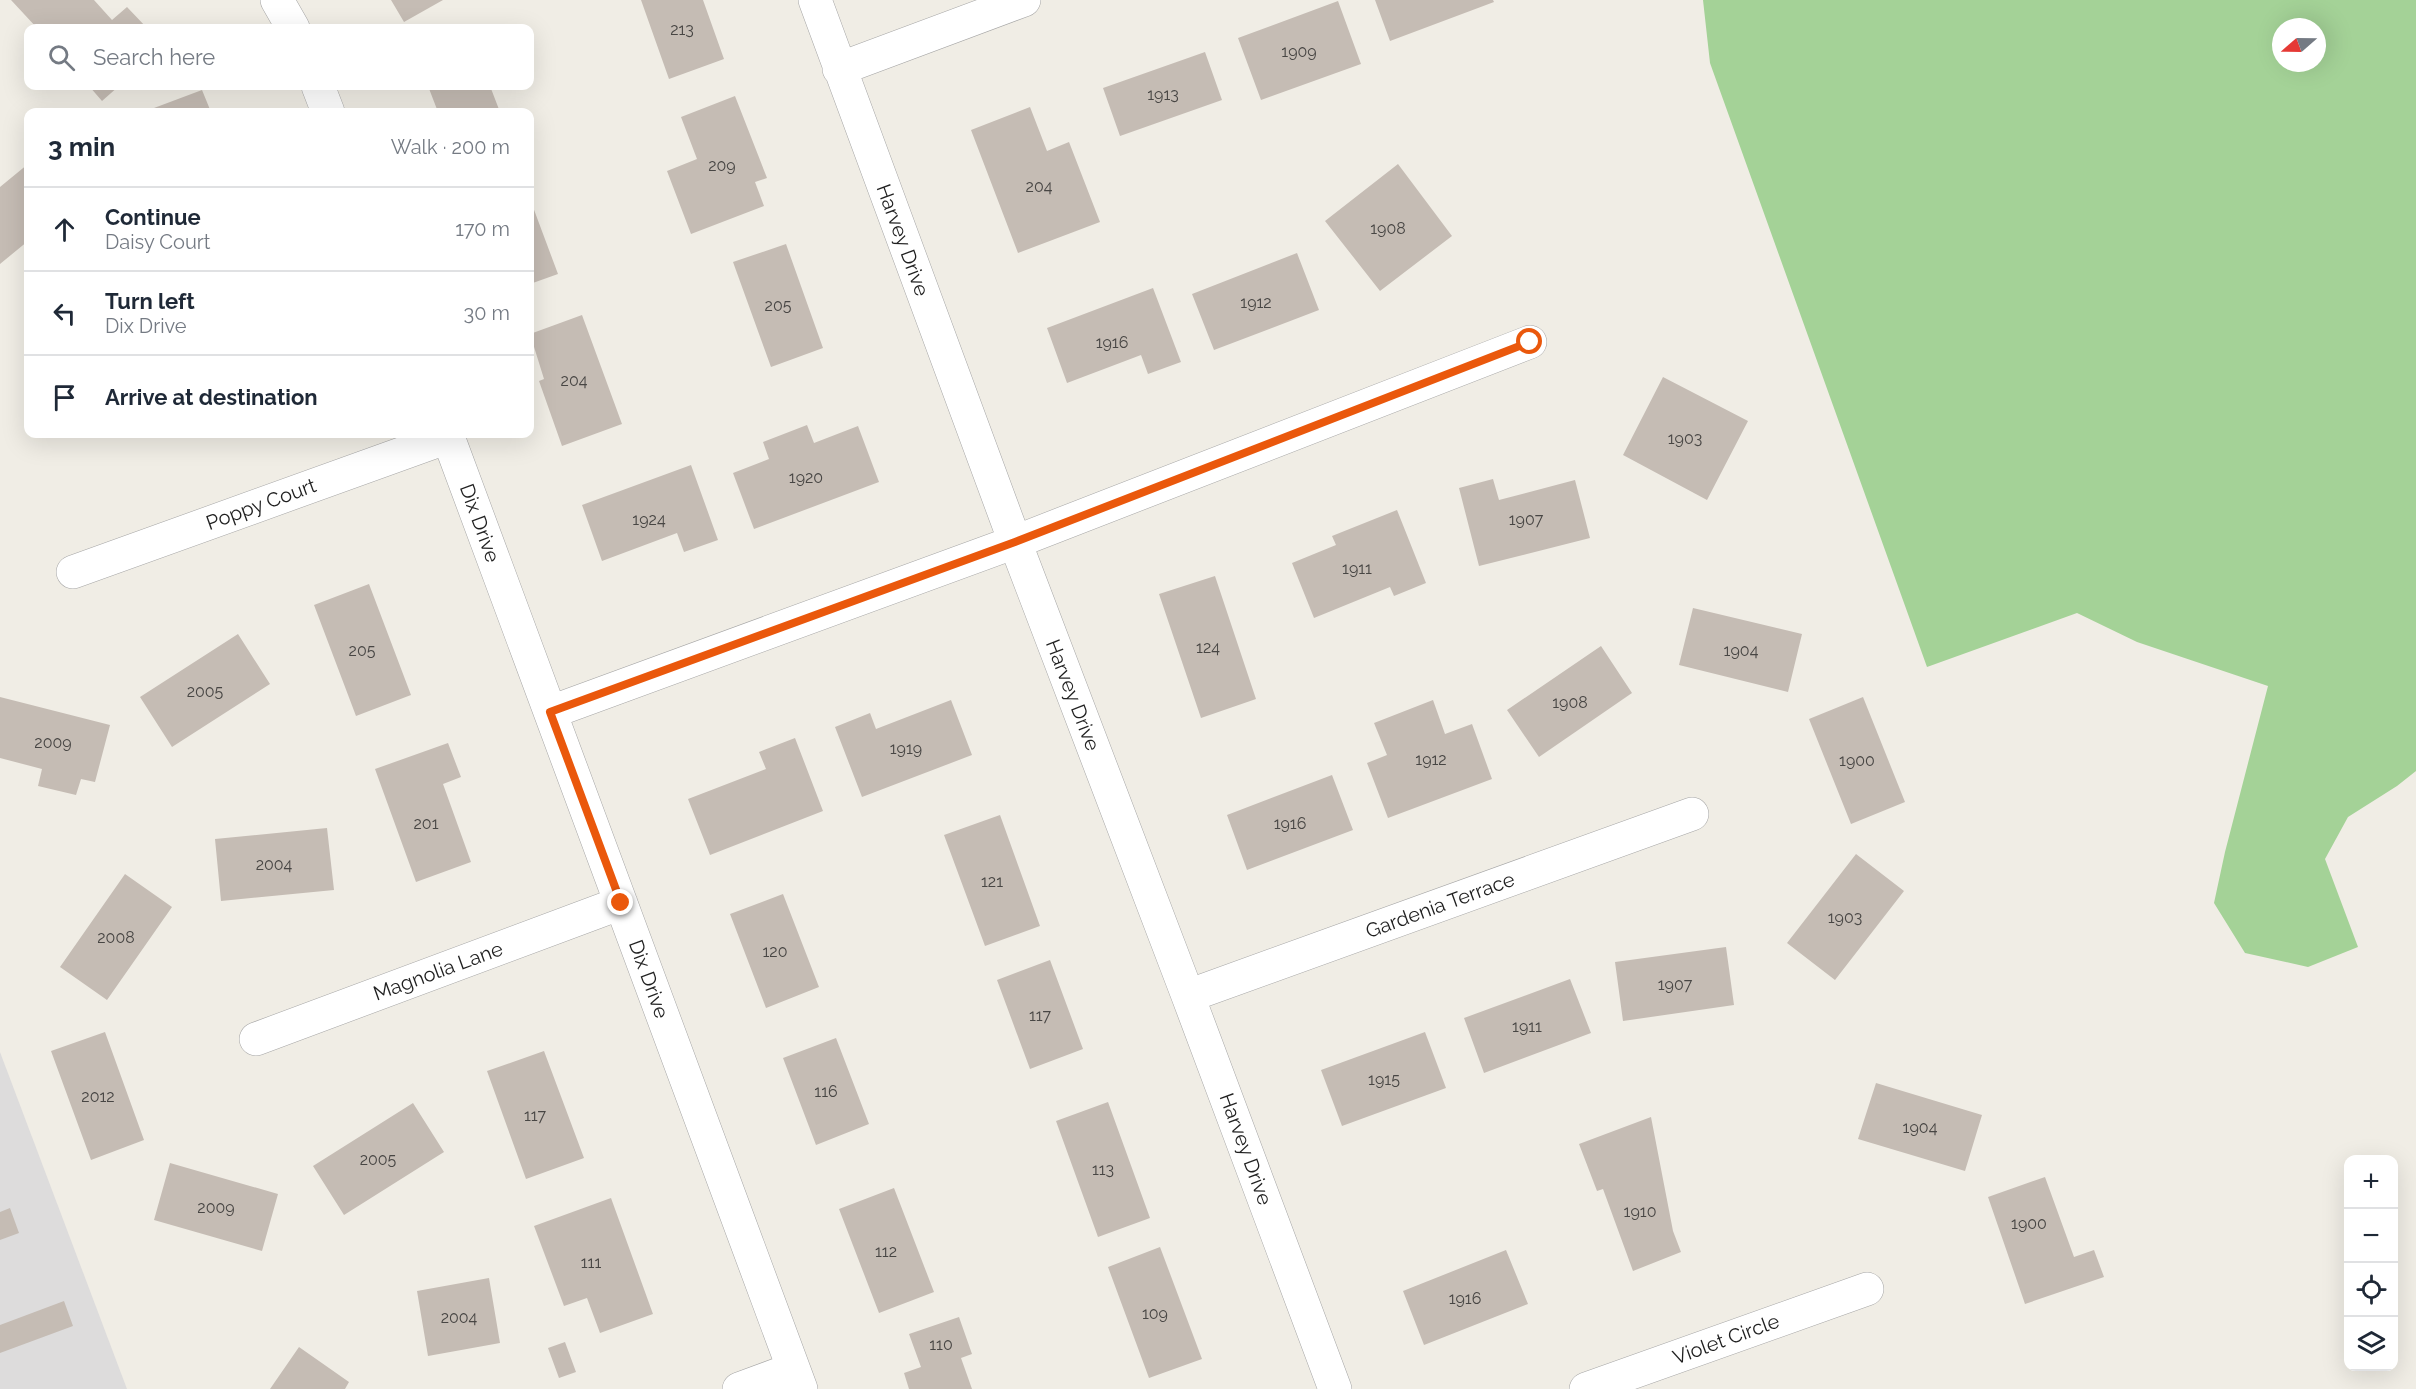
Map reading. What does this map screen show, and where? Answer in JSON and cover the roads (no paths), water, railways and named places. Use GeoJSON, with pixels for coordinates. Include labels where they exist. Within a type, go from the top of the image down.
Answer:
{"type":"FeatureCollection","features":[{"type":"Feature","properties":{"kind":"street"},"geometry":{"type":"LineString","coordinates":[[277,0],[291,24]]}},
{"type":"Feature","properties":{"kind":"street","name":"Harvey Drive"},"geometry":{"type":"LineString","coordinates":[[815,0],[1015,542],[1335,1389]]}},
{"type":"Feature","properties":{"kind":"street"},"geometry":{"type":"LineString","coordinates":[[839,69],[1024,0]]}},
{"type":"Feature","properties":{"kind":"street"},"geometry":{"type":"LineString","coordinates":[[320,90],[326,108]]}},
{"type":"Feature","properties":{"kind":"street"},"geometry":{"type":"LineString","coordinates":[[550,712],[1015,542],[1530,342]]}},
{"type":"Feature","properties":{"kind":"street","name":"Poppy Court"},"geometry":{"type":"LineString","coordinates":[[73,572],[440,438]]}},
{"type":"Feature","properties":{"kind":"street","name":"Dix Drive"},"geometry":{"type":"LineString","coordinates":[[449,438],[797,1379]]}},
{"type":"Feature","properties":{"kind":"street","name":"Gardenia Terrace"},"geometry":{"type":"LineString","coordinates":[[1188,996],[1692,814]]}},
{"type":"Feature","properties":{"kind":"street","name":"Magnolia Lane"},"geometry":{"type":"LineString","coordinates":[[256,1039],[621,903]]}},
{"type":"Feature","properties":{"kind":"street","name":"Violet Circle"},"geometry":{"type":"LineString","coordinates":[[1586,1389],[1867,1289]]}},
{"type":"Feature","properties":{"kind":"street"},"geometry":{"type":"LineString","coordinates":[[739,1389],[797,1379]]}}]}
